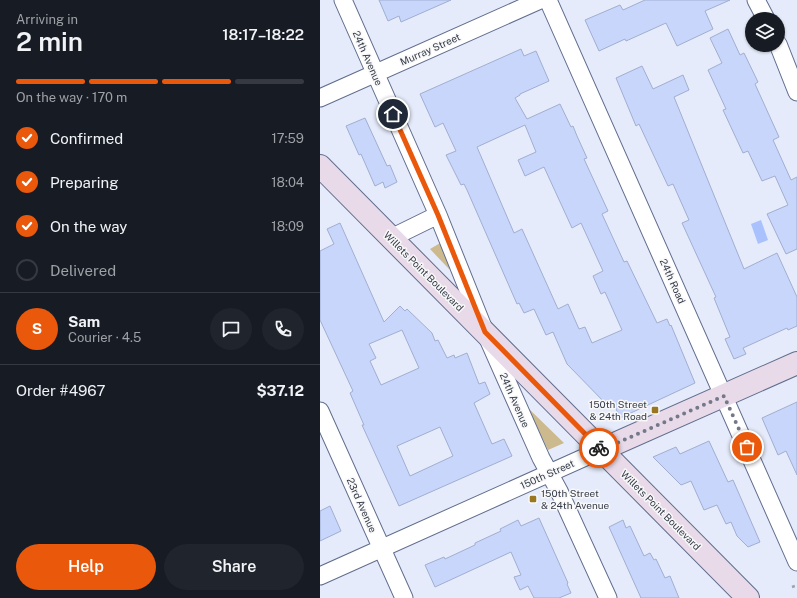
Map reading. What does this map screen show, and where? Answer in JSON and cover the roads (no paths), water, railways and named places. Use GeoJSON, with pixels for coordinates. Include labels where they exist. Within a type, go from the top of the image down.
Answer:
{"type":"FeatureCollection","features":[{"type":"Feature","properties":{"kind":"street","name":"24th Avenue"},"geometry":{"type":"LineString","coordinates":[[343,0],[438,215],[485,332],[541,458],[550,473],[608,598]]}},
{"type":"Feature","properties":{"kind":"street","name":"Murray Street"},"geometry":{"type":"LineString","coordinates":[[320,98],[540,0]]}},
{"type":"Feature","properties":{"kind":"street","name":"24th Road"},"geometry":{"type":"LineString","coordinates":[[548,0],[797,562]]}},
{"type":"Feature","properties":{"kind":"street"},"geometry":{"type":"LineString","coordinates":[[756,0],[762,12]]}},
{"type":"Feature","properties":{"kind":"street"},"geometry":{"type":"LineString","coordinates":[[781,52],[797,92]]}},
{"type":"Feature","properties":{"kind":"street","name":"Willets Point Boulevard"},"geometry":{"type":"LineString","coordinates":[[320,166],[748,598]]}},
{"type":"Feature","properties":{"kind":"street"},"geometry":{"type":"LineString","coordinates":[[391,238],[438,215]]}},
{"type":"Feature","properties":{"kind":"street","name":"150th Street"},"geometry":{"type":"LineString","coordinates":[[320,576],[797,363]]}},
{"type":"Feature","properties":{"kind":"street","name":"23rd Avenue"},"geometry":{"type":"LineString","coordinates":[[320,411],[404,598]]}},
{"type":"Feature","properties":{"kind":"water"},"geometry":{"type":"Polygon","coordinates":[[[761,220],[768,240],[758,244],[751,224],[761,220]]]}},
{"type":"Feature","properties":{"kind":"place","name":"150th Street & 24th Road"},"geometry":{"type":"Point","coordinates":[655,410]}},
{"type":"Feature","properties":{"kind":"place","name":"150th Street & 24th Avenue"},"geometry":{"type":"Point","coordinates":[533,499]}}]}
